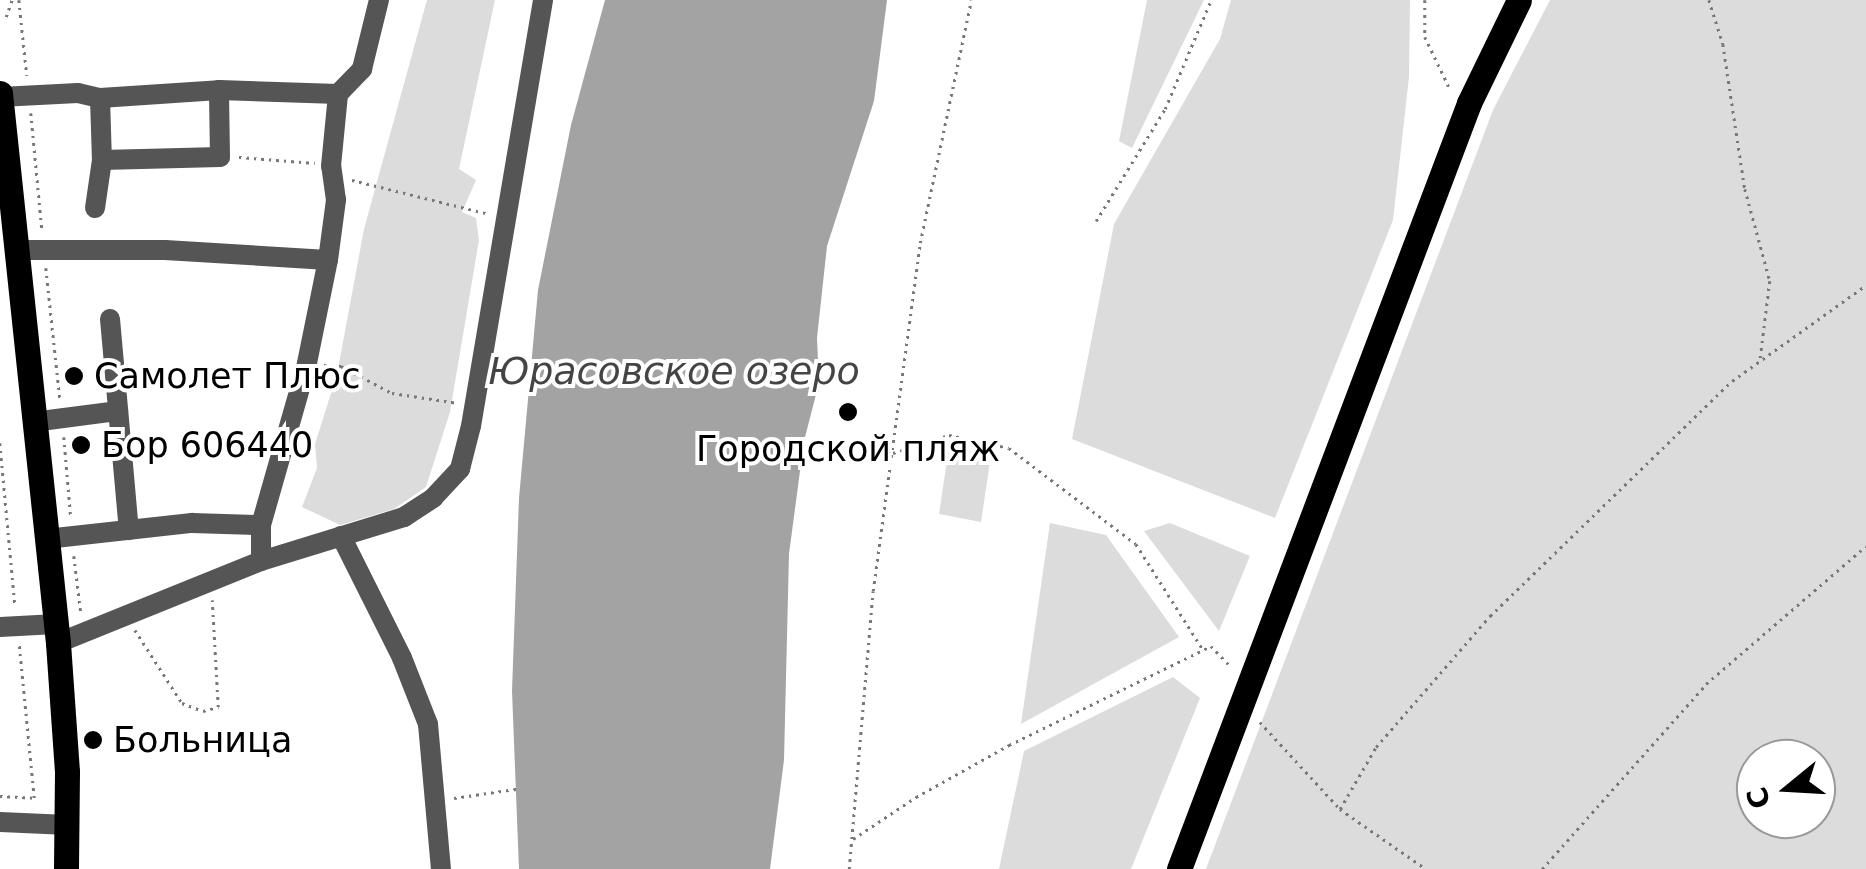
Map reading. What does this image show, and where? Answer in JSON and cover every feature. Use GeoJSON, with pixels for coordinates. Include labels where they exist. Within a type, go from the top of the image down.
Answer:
{"type":"FeatureCollection","features":[{"type":"Feature","properties":{"kind":"main road"},"geometry":{"type":"LineString","coordinates":[[1179,869],[1464,118],[1519,0]]}},
{"type":"Feature","properties":{"kind":"main road"},"geometry":{"type":"LineString","coordinates":[[0,95],[11,260],[33,422],[59,538],[56,634],[68,824],[66,869]]}},
{"type":"Feature","properties":{"kind":"street"},"geometry":{"type":"LineString","coordinates":[[261,562],[261,525],[307,364],[328,260],[338,94],[362,68],[380,0]]}},
{"type":"Feature","properties":{"kind":"street"},"geometry":{"type":"LineString","coordinates":[[0,627],[84,634],[261,562],[404,517],[447,486],[460,469],[475,406],[543,0]]}},
{"type":"Feature","properties":{"kind":"street"},"geometry":{"type":"LineString","coordinates":[[0,95],[78,93],[100,98],[218,90],[338,94]]}},
{"type":"Feature","properties":{"kind":"street"},"geometry":{"type":"LineString","coordinates":[[102,160],[220,157],[218,90]]}},
{"type":"Feature","properties":{"kind":"street"},"geometry":{"type":"LineString","coordinates":[[95,208],[102,160],[100,98]]}},
{"type":"Feature","properties":{"kind":"street"},"geometry":{"type":"LineString","coordinates":[[11,260],[44,247],[328,260]]}},
{"type":"Feature","properties":{"kind":"street"},"geometry":{"type":"LineString","coordinates":[[110,320],[130,530]]}},
{"type":"Feature","properties":{"kind":"street"},"geometry":{"type":"LineString","coordinates":[[33,422],[118,411]]}},
{"type":"Feature","properties":{"kind":"street"},"geometry":{"type":"LineString","coordinates":[[59,538],[192,523],[261,525]]}},
{"type":"Feature","properties":{"kind":"street"},"geometry":{"type":"LineString","coordinates":[[341,536],[418,694],[428,724],[438,800],[441,869]]}},
{"type":"Feature","properties":{"kind":"street"},"geometry":{"type":"LineString","coordinates":[[0,822],[68,824]]}},
{"type":"Feature","properties":{"kind":"path"},"geometry":{"type":"LineString","coordinates":[[6,17],[12,0]]}},
{"type":"Feature","properties":{"kind":"path"},"geometry":{"type":"LineString","coordinates":[[19,0],[62,418],[59,538],[84,634]]}},
{"type":"Feature","properties":{"kind":"path"},"geometry":{"type":"LineString","coordinates":[[849,869],[873,591],[920,243],[971,0]]}},
{"type":"Feature","properties":{"kind":"path"},"geometry":{"type":"LineString","coordinates":[[1096,221],[1165,109],[1211,0]]}},
{"type":"Feature","properties":{"kind":"path"},"geometry":{"type":"LineString","coordinates":[[1426,0],[1425,37],[1464,118]]}},
{"type":"Feature","properties":{"kind":"path"},"geometry":{"type":"LineString","coordinates":[[1709,0],[1722,44],[1745,189],[1770,281],[1760,362]]}},
{"type":"Feature","properties":{"kind":"path"},"geometry":{"type":"LineString","coordinates":[[220,157],[300,158],[468,212],[505,216]]}},
{"type":"Feature","properties":{"kind":"path"},"geometry":{"type":"LineString","coordinates":[[1340,810],[1376,747],[1490,616],[1634,472],[1732,381],[1866,286]]}},
{"type":"Feature","properties":{"kind":"path"},"geometry":{"type":"LineString","coordinates":[[307,364],[340,366],[392,393],[475,406]]}},
{"type":"Feature","properties":{"kind":"path"},"geometry":{"type":"LineString","coordinates":[[892,453],[948,435],[1008,448],[1136,544],[1204,650]]}},
{"type":"Feature","properties":{"kind":"path"},"geometry":{"type":"LineString","coordinates":[[1542,869],[1706,684],[1866,546]]}},
{"type":"Feature","properties":{"kind":"path"},"geometry":{"type":"LineString","coordinates":[[126,617],[182,703],[203,711],[218,706],[214,605],[208,584]]}},
{"type":"Feature","properties":{"kind":"path"},"geometry":{"type":"LineString","coordinates":[[852,840],[916,797],[1009,745],[1211,646],[1230,665],[1242,702],[1340,810],[1426,869]]}},
{"type":"Feature","properties":{"kind":"path"},"geometry":{"type":"LineString","coordinates":[[438,800],[516,789]]}},
{"type":"Feature","properties":{"kind":"shaded area"},"geometry":{"type":"Polygon","coordinates":[[[427,0],[495,0],[459,169],[476,180],[462,212],[476,218],[479,240],[450,412],[426,487],[394,509],[340,525],[302,507],[317,468],[315,444],[337,374],[364,229],[427,0]]]}},
{"type":"Feature","properties":{"kind":"shaded area"},"geometry":{"type":"Polygon","coordinates":[[[1147,0],[1204,0],[1132,148],[1119,141],[1147,0]]]}},
{"type":"Feature","properties":{"kind":"shaded area"},"geometry":{"type":"Polygon","coordinates":[[[1231,0],[1410,0],[1409,77],[1393,220],[1275,518],[1072,439],[1114,224],[1220,39],[1231,0]]]}},
{"type":"Feature","properties":{"kind":"shaded area"},"geometry":{"type":"Polygon","coordinates":[[[1550,0],[1866,0],[1866,869],[1206,869],[1493,110],[1550,0]]]}},
{"type":"Feature","properties":{"kind":"shaded area"},"geometry":{"type":"Polygon","coordinates":[[[949,447],[991,455],[981,522],[939,514],[949,447]]]}},
{"type":"Feature","properties":{"kind":"shaded area"},"geometry":{"type":"Polygon","coordinates":[[[1050,523],[1106,535],[1179,637],[1021,724],[1050,523]]]}},
{"type":"Feature","properties":{"kind":"shaded area"},"geometry":{"type":"Polygon","coordinates":[[[1170,523],[1250,556],[1219,631],[1144,531],[1170,523]]]}},
{"type":"Feature","properties":{"kind":"shaded area"},"geometry":{"type":"Polygon","coordinates":[[[1173,677],[1200,698],[1131,869],[999,869],[1024,751],[1173,677]]]}},
{"type":"Feature","properties":{"kind":"water","name":"Юрасовское озеро"},"geometry":{"type":"Polygon","coordinates":[[[605,0],[887,0],[874,101],[827,246],[817,338],[819,383],[804,441],[789,554],[784,760],[770,869],[519,869],[512,691],[519,498],[538,290],[571,125],[605,0]]]}},
{"type":"Feature","properties":{"kind":"place","name":"Самолет Плюс"},"geometry":{"type":"Point","coordinates":[74,376]}},
{"type":"Feature","properties":{"kind":"place","name":"Городской пляж"},"geometry":{"type":"Point","coordinates":[848,412]}},
{"type":"Feature","properties":{"kind":"place","name":"Бор 606440"},"geometry":{"type":"Point","coordinates":[81,445]}},
{"type":"Feature","properties":{"kind":"place","name":"Больница"},"geometry":{"type":"Point","coordinates":[93,740]}}]}
